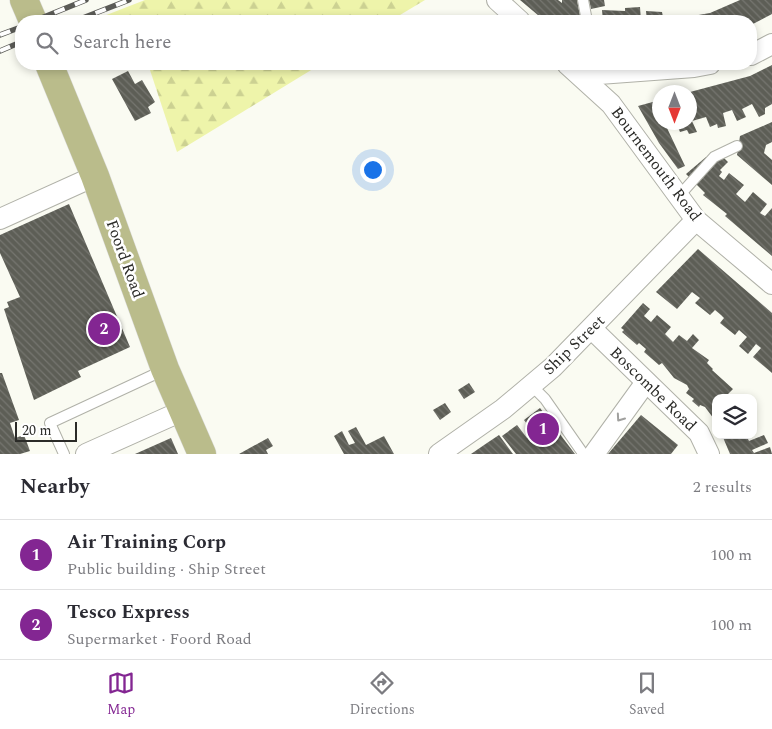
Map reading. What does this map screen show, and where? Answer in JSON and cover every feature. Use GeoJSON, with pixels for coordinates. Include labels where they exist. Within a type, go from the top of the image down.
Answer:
{"type":"FeatureCollection","features":[{"type":"Feature","properties":{"kind":"main road"},"geometry":{"type":"LineString","coordinates":[[24,0],[30,15]]}},
{"type":"Feature","properties":{"kind":"main road","name":"Foord Road"},"geometry":{"type":"LineString","coordinates":[[51,70],[95,176],[165,369],[202,454]]}},
{"type":"Feature","properties":{"kind":"street"},"geometry":{"type":"LineString","coordinates":[[497,0],[513,15]]}},
{"type":"Feature","properties":{"kind":"street"},"geometry":{"type":"LineString","coordinates":[[757,52],[772,44]]}},
{"type":"Feature","properties":{"kind":"street"},"geometry":{"type":"LineString","coordinates":[[594,73],[644,70]]}},
{"type":"Feature","properties":{"kind":"street","name":"Bournemouth Road"},"geometry":{"type":"LineString","coordinates":[[594,73],[617,112],[696,220],[772,284]]}},
{"type":"Feature","properties":{"kind":"street"},"geometry":{"type":"LineString","coordinates":[[0,219],[95,176]]}},
{"type":"Feature","properties":{"kind":"street","name":"Ship Street"},"geometry":{"type":"LineString","coordinates":[[439,454],[503,409],[531,385],[592,329],[696,220]]}},
{"type":"Feature","properties":{"kind":"street","name":"Boscombe Road"},"geometry":{"type":"LineString","coordinates":[[592,329],[699,433],[708,454]]}},
{"type":"Feature","properties":{"kind":"street"},"geometry":{"type":"LineString","coordinates":[[588,453],[646,382]]}},
{"type":"Feature","properties":{"kind":"street"},"geometry":{"type":"LineString","coordinates":[[86,454],[182,411]]}},
{"type":"Feature","properties":{"kind":"lane"},"geometry":{"type":"LineString","coordinates":[[583,0],[586,15]]}},
{"type":"Feature","properties":{"kind":"lane"},"geometry":{"type":"LineString","coordinates":[[678,196],[714,157],[736,146]]}},
{"type":"Feature","properties":{"kind":"lane"},"geometry":{"type":"LineString","coordinates":[[64,454],[50,423],[165,369]]}},
{"type":"Feature","properties":{"kind":"lane"},"geometry":{"type":"LineString","coordinates":[[531,385],[588,453]]}},
{"type":"Feature","properties":{"kind":"green space"},"geometry":{"type":"Polygon","coordinates":[[[145,0],[425,0],[400,15],[106,15],[145,0]]]}},
{"type":"Feature","properties":{"kind":"green space"},"geometry":{"type":"Polygon","coordinates":[[[150,70],[311,70],[177,152],[150,70]]]}},
{"type":"Feature","properties":{"kind":"building"},"geometry":{"type":"Polygon","coordinates":[[[520,0],[558,0],[562,3],[562,0],[577,0],[580,15],[538,15],[520,0]]]}},
{"type":"Feature","properties":{"kind":"building"},"geometry":{"type":"Polygon","coordinates":[[[589,0],[604,0],[605,6],[591,9],[589,0]]]}},
{"type":"Feature","properties":{"kind":"building"},"geometry":{"type":"Polygon","coordinates":[[[740,0],[772,0],[772,14],[757,22],[757,15],[699,15],[710,13],[740,0]]]}},
{"type":"Feature","properties":{"kind":"building"},"geometry":{"type":"Polygon","coordinates":[[[640,7],[641,15],[602,15],[602,10],[625,11],[625,8],[640,7]]]}},
{"type":"Feature","properties":{"kind":"building"},"geometry":{"type":"Polygon","coordinates":[[[646,11],[662,12],[663,15],[646,15],[646,11]]]}},
{"type":"Feature","properties":{"kind":"building"},"geometry":{"type":"Polygon","coordinates":[[[772,65],[772,104],[765,108],[765,114],[759,117],[752,104],[742,109],[746,117],[737,121],[732,110],[723,113],[726,126],[718,128],[717,124],[710,127],[706,117],[697,120],[697,90],[750,76],[772,65]]]}},
{"type":"Feature","properties":{"kind":"building"},"geometry":{"type":"Polygon","coordinates":[[[128,71],[135,84],[142,80],[155,102],[148,107],[151,113],[135,121],[112,79],[128,71]]]}},
{"type":"Feature","properties":{"kind":"building"},"geometry":{"type":"Polygon","coordinates":[[[652,102],[652,130],[668,130],[685,166],[678,169],[659,143],[638,106],[652,102]]]}},
{"type":"Feature","properties":{"kind":"building"},"geometry":{"type":"Polygon","coordinates":[[[772,122],[772,142],[766,145],[764,153],[772,160],[772,185],[737,155],[740,136],[772,122]]]}},
{"type":"Feature","properties":{"kind":"building"},"geometry":{"type":"Polygon","coordinates":[[[687,130],[696,130],[697,132],[689,134],[687,130]]]}},
{"type":"Feature","properties":{"kind":"building"},"geometry":{"type":"Polygon","coordinates":[[[706,157],[714,164],[723,157],[728,162],[720,170],[722,172],[719,176],[724,180],[729,173],[744,185],[736,194],[745,202],[753,192],[767,204],[760,213],[765,216],[772,208],[772,256],[725,216],[727,214],[703,195],[705,193],[686,174],[706,157]]]}},
{"type":"Feature","properties":{"kind":"building"},"geometry":{"type":"Polygon","coordinates":[[[69,204],[130,347],[78,371],[81,377],[34,400],[4,309],[9,307],[7,302],[20,297],[0,253],[0,235],[69,204]]]}},
{"type":"Feature","properties":{"kind":"building"},"geometry":{"type":"Polygon","coordinates":[[[698,249],[772,313],[772,373],[753,357],[761,348],[756,344],[748,354],[739,346],[747,337],[739,330],[735,335],[720,323],[724,318],[715,310],[710,315],[695,303],[700,298],[692,292],[677,309],[656,292],[698,249]]]}},
{"type":"Feature","properties":{"kind":"building"},"geometry":{"type":"Polygon","coordinates":[[[643,303],[650,309],[644,316],[651,322],[657,315],[671,327],[665,334],[673,342],[679,335],[687,341],[693,334],[699,340],[692,348],[709,360],[707,363],[712,370],[733,389],[728,394],[712,394],[712,416],[705,407],[700,405],[699,407],[692,401],[694,399],[686,393],[689,389],[687,385],[674,378],[662,363],[659,365],[644,352],[646,349],[639,343],[637,345],[622,332],[624,330],[621,328],[643,303]]]}},
{"type":"Feature","properties":{"kind":"building"},"geometry":{"type":"Polygon","coordinates":[[[0,373],[2,373],[19,420],[10,423],[15,438],[24,435],[30,451],[20,454],[0,454],[0,373]]]}},
{"type":"Feature","properties":{"kind":"building"},"geometry":{"type":"Polygon","coordinates":[[[469,383],[475,392],[464,399],[458,390],[469,383]]]}},
{"type":"Feature","properties":{"kind":"building"},"geometry":{"type":"Polygon","coordinates":[[[445,403],[451,412],[440,420],[433,410],[445,403]]]}},
{"type":"Feature","properties":{"kind":"building"},"geometry":{"type":"Polygon","coordinates":[[[540,408],[575,454],[516,454],[502,436],[517,425],[527,438],[534,433],[524,420],[540,408]]]}},
{"type":"Feature","properties":{"kind":"building"},"geometry":{"type":"Polygon","coordinates":[[[641,415],[678,445],[671,454],[608,454],[641,415]]]}},
{"type":"Feature","properties":{"kind":"building"},"geometry":{"type":"Polygon","coordinates":[[[356,427],[366,445],[384,436],[394,454],[344,454],[334,436],[342,431],[349,445],[355,443],[348,431],[356,427]]]}},
{"type":"Feature","properties":{"kind":"building"},"geometry":{"type":"Polygon","coordinates":[[[499,435],[513,454],[471,454],[487,443],[499,435]]]}},
{"type":"Feature","properties":{"kind":"building"},"geometry":{"type":"Polygon","coordinates":[[[764,435],[768,443],[752,450],[754,453],[770,447],[772,454],[730,454],[724,439],[748,439],[749,441],[764,435]]]}},
{"type":"Feature","properties":{"kind":"building"},"geometry":{"type":"Polygon","coordinates":[[[171,438],[178,454],[135,454],[171,438]]]}},
{"type":"Feature","properties":{"kind":"building"},"geometry":{"type":"Polygon","coordinates":[[[268,438],[273,446],[266,450],[268,454],[239,454],[268,438]]]}},
{"type":"Feature","properties":{"kind":"railway"},"geometry":{"type":"LineString","coordinates":[[49,15],[86,0]]}},
{"type":"Feature","properties":{"kind":"railway"},"geometry":{"type":"LineString","coordinates":[[90,15],[129,0]]}},
{"type":"Feature","properties":{"kind":"railway"},"geometry":{"type":"LineString","coordinates":[[0,35],[15,29]]}},
{"type":"Feature","properties":{"kind":"railway"},"geometry":{"type":"LineString","coordinates":[[0,51],[15,45]]}},
{"type":"Feature","properties":{"kind":"place","name":"Tesco Express"},"geometry":{"type":"Point","coordinates":[104,329]}},
{"type":"Feature","properties":{"kind":"place","name":"Air Training Corp"},"geometry":{"type":"Point","coordinates":[543,429]}}]}
